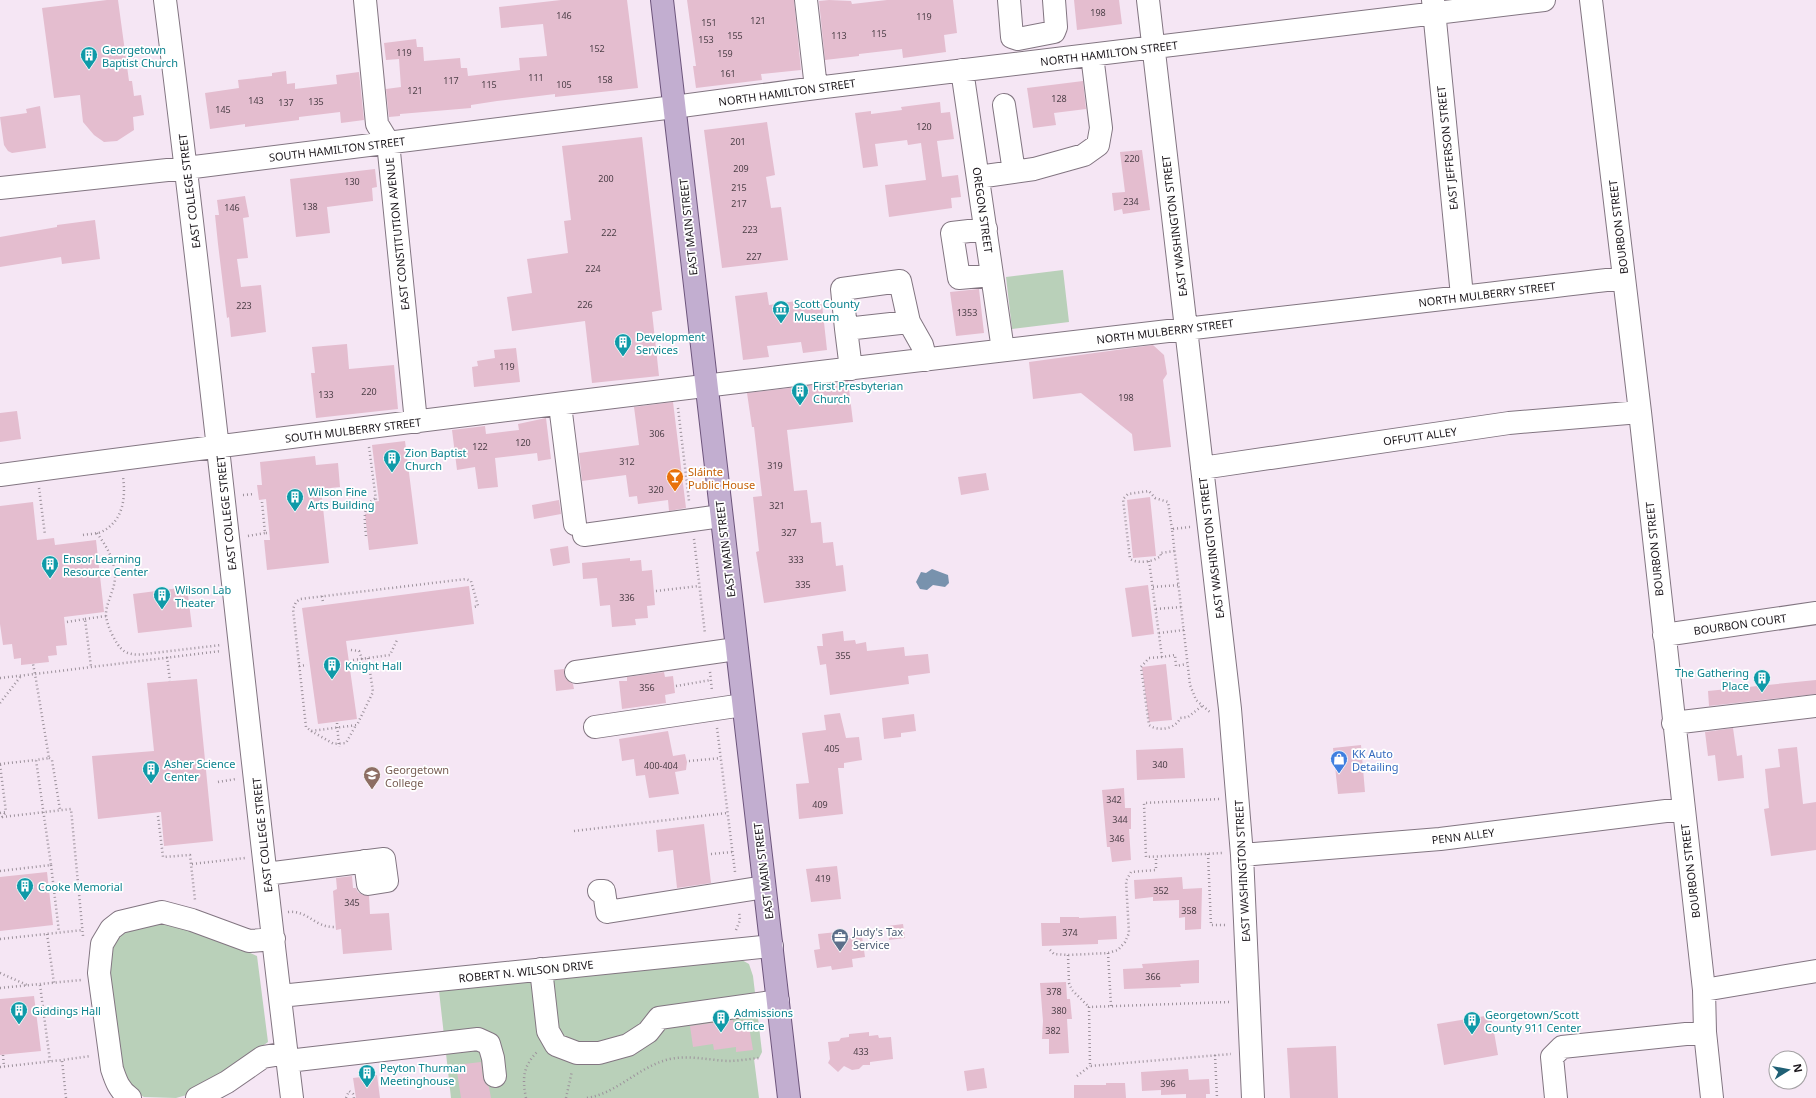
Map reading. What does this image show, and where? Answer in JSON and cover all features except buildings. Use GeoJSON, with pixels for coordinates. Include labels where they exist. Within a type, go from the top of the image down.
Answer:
{"type":"FeatureCollection","features":[{"type":"Feature","properties":{"kind":"main road","name":"EAST MAIN STREET"},"geometry":{"type":"LineString","coordinates":[[662,0],[789,1098]]}},
{"type":"Feature","properties":{"kind":"street","name":"EAST COLLEGE STREET"},"geometry":{"type":"LineString","coordinates":[[165,0],[219,446],[236,614],[292,1098]]}},
{"type":"Feature","properties":{"kind":"street","name":"EAST CONSTITUTION AVENUE"},"geometry":{"type":"LineString","coordinates":[[365,0],[378,124],[388,142],[416,422]]}},
{"type":"Feature","properties":{"kind":"street"},"geometry":{"type":"LineString","coordinates":[[806,0],[816,88]]}},
{"type":"Feature","properties":{"kind":"street"},"geometry":{"type":"LineString","coordinates":[[1009,0],[1012,37],[1018,39],[1054,32],[1056,27],[1054,0]]}},
{"type":"Feature","properties":{"kind":"street","name":"EAST WASHINGTON STREET"},"geometry":{"type":"LineString","coordinates":[[1148,0],[1230,709],[1233,854],[1253,1098]]}},
{"type":"Feature","properties":{"kind":"street","name":"NORTH HAMILTON STREET"},"geometry":{"type":"LineString","coordinates":[[674,107],[816,88],[1153,47],[1433,7],[1544,0]]}},
{"type":"Feature","properties":{"kind":"street","name":"BOURBON STREET"},"geometry":{"type":"LineString","coordinates":[[1591,0],[1640,412],[1682,809],[1704,990],[1705,1032],[1712,1098]]}},
{"type":"Feature","properties":{"kind":"street","name":"EAST JEFFERSON STREET"},"geometry":{"type":"LineString","coordinates":[[1433,7],[1462,296]]}},
{"type":"Feature","properties":{"kind":"street"},"geometry":{"type":"LineString","coordinates":[[978,177],[1034,169],[1084,155],[1098,145],[1101,128],[1092,55]]}},
{"type":"Feature","properties":{"kind":"street","name":"OREGON STREET"},"geometry":{"type":"LineString","coordinates":[[962,70],[1003,350]]}},
{"type":"Feature","properties":{"kind":"street"},"geometry":{"type":"LineString","coordinates":[[1004,105],[1014,172]]}},
{"type":"Feature","properties":{"kind":"street","name":"SOUTH HAMILTON STREET"},"geometry":{"type":"LineString","coordinates":[[0,188],[186,168],[674,107]]}},
{"type":"Feature","properties":{"kind":"street"},"geometry":{"type":"LineString","coordinates":[[986,229],[952,233],[959,278],[992,276]]}},
{"type":"Feature","properties":{"kind":"street","name":"NORTH MULBERRY STREET"},"geometry":{"type":"LineString","coordinates":[[706,386],[1624,278]]}},
{"type":"Feature","properties":{"kind":"street"},"geometry":{"type":"LineString","coordinates":[[851,369],[842,289],[900,281],[908,322],[922,345],[926,360]]}},
{"type":"Feature","properties":{"kind":"street"},"geometry":{"type":"LineString","coordinates":[[846,329],[908,322]]}},
{"type":"Feature","properties":{"kind":"street","name":"SOUTH MULBERRY STREET"},"geometry":{"type":"LineString","coordinates":[[0,475],[219,446],[706,386]]}},
{"type":"Feature","properties":{"kind":"street"},"geometry":{"type":"LineString","coordinates":[[560,405],[579,530],[721,516]]}},
{"type":"Feature","properties":{"kind":"street","name":"OFFUTT ALLEY"},"geometry":{"type":"LineString","coordinates":[[1202,468],[1509,423],[1640,412]]}},
{"type":"Feature","properties":{"kind":"street","name":"BOURBON COURT"},"geometry":{"type":"LineString","coordinates":[[1664,635],[1816,613]]}},
{"type":"Feature","properties":{"kind":"street"},"geometry":{"type":"LineString","coordinates":[[576,672],[736,649]]}},
{"type":"Feature","properties":{"kind":"street"},"geometry":{"type":"LineString","coordinates":[[595,727],[743,705]]}},
{"type":"Feature","properties":{"kind":"street"},"geometry":{"type":"LineString","coordinates":[[1673,723],[1816,706]]}},
{"type":"Feature","properties":{"kind":"street","name":"PENN ALLEY"},"geometry":{"type":"LineString","coordinates":[[1233,854],[1440,839],[1682,809]]}},
{"type":"Feature","properties":{"kind":"street"},"geometry":{"type":"LineString","coordinates":[[266,874],[365,861]]}},
{"type":"Feature","properties":{"kind":"street"},"geometry":{"type":"LineString","coordinates":[[599,891],[604,890],[607,912],[764,887]]}},
{"type":"Feature","properties":{"kind":"street"},"geometry":{"type":"LineString","coordinates":[[130,1098],[123,1092],[117,1083],[112,1069],[99,973],[102,944],[111,929],[120,922],[162,912],[192,920],[250,941],[274,939]]}},
{"type":"Feature","properties":{"kind":"street","name":"ROBERT N. WILSON DRIVE"},"geometry":{"type":"LineString","coordinates":[[280,996],[772,946]]}},
{"type":"Feature","properties":{"kind":"street"},"geometry":{"type":"LineString","coordinates":[[541,969],[548,1031],[556,1045],[577,1053],[599,1053],[628,1045],[648,1032],[659,1018],[778,1002]]}},
{"type":"Feature","properties":{"kind":"street"},"geometry":{"type":"LineString","coordinates":[[1704,990],[1816,971]]}},
{"type":"Feature","properties":{"kind":"street"},"geometry":{"type":"LineString","coordinates":[[1555,1093],[1552,1057],[1562,1047],[1705,1032]]}},
{"type":"Feature","properties":{"kind":"street"},"geometry":{"type":"LineString","coordinates":[[197,1098],[227,1082],[263,1057],[287,1057],[478,1039],[489,1044],[493,1058],[495,1076]]}},
{"type":"Feature","properties":{"kind":"path"},"geometry":{"type":"LineString","coordinates":[[677,406],[740,920],[737,929],[733,933]]}},
{"type":"Feature","properties":{"kind":"path"},"geometry":{"type":"LineString","coordinates":[[366,536],[364,512],[370,502],[376,499],[368,446]]}},
{"type":"Feature","properties":{"kind":"path"},"geometry":{"type":"LineString","coordinates":[[83,535],[97,533],[110,526],[118,517],[123,506],[125,494],[122,471]]}},
{"type":"Feature","properties":{"kind":"path"},"geometry":{"type":"LineString","coordinates":[[39,482],[45,535]]}},
{"type":"Feature","properties":{"kind":"path"},"geometry":{"type":"LineString","coordinates":[[1175,551],[1160,552],[1161,556],[1155,560],[1136,562],[1130,559],[1123,499],[1128,494],[1149,492],[1155,498],[1168,502],[1175,551],[1179,585],[1187,664],[1192,693],[1202,706],[1213,714]]}},
{"type":"Feature","properties":{"kind":"path"},"geometry":{"type":"LineString","coordinates":[[238,496],[254,494]]}},
{"type":"Feature","properties":{"kind":"path"},"geometry":{"type":"LineString","coordinates":[[262,502],[265,534]]}},
{"type":"Feature","properties":{"kind":"path"},"geometry":{"type":"LineString","coordinates":[[370,502],[371,508]]}},
{"type":"Feature","properties":{"kind":"path"},"geometry":{"type":"LineString","coordinates":[[1172,529],[1191,527]]}},
{"type":"Feature","properties":{"kind":"path"},"geometry":{"type":"LineString","coordinates":[[97,533],[107,547],[114,565],[115,576],[106,616],[110,631],[123,650],[135,655],[225,644]]}},
{"type":"Feature","properties":{"kind":"path"},"geometry":{"type":"LineString","coordinates":[[243,537],[269,533]]}},
{"type":"Feature","properties":{"kind":"path"},"geometry":{"type":"LineString","coordinates":[[1149,561],[1162,657]]}},
{"type":"Feature","properties":{"kind":"path"},"geometry":{"type":"LineString","coordinates":[[368,658],[372,692],[357,725],[346,743],[339,745],[334,744],[306,727],[293,609],[296,602],[300,599],[466,579],[472,581],[478,606],[474,607]]}},
{"type":"Feature","properties":{"kind":"path"},"geometry":{"type":"LineString","coordinates":[[1153,587],[1179,585]]}},
{"type":"Feature","properties":{"kind":"path"},"geometry":{"type":"LineString","coordinates":[[656,591],[700,586]]}},
{"type":"Feature","properties":{"kind":"path"},"geometry":{"type":"LineString","coordinates":[[322,596],[323,602]]}},
{"type":"Feature","properties":{"kind":"path"},"geometry":{"type":"LineString","coordinates":[[1156,610],[1181,607]]}},
{"type":"Feature","properties":{"kind":"path"},"geometry":{"type":"LineString","coordinates":[[67,622],[106,616]]}},
{"type":"Feature","properties":{"kind":"path"},"geometry":{"type":"LineString","coordinates":[[84,619],[91,667]]}},
{"type":"Feature","properties":{"kind":"path"},"geometry":{"type":"LineString","coordinates":[[1159,633],[1184,630]]}},
{"type":"Feature","properties":{"kind":"path"},"geometry":{"type":"LineString","coordinates":[[353,660],[390,655],[397,640]]}},
{"type":"Feature","properties":{"kind":"path"},"geometry":{"type":"LineString","coordinates":[[352,650],[359,651],[362,659],[362,667],[354,669]]}},
{"type":"Feature","properties":{"kind":"path"},"geometry":{"type":"LineString","coordinates":[[0,678],[219,651]]}},
{"type":"Feature","properties":{"kind":"path"},"geometry":{"type":"LineString","coordinates":[[1187,664],[1176,666],[1175,655],[1149,658],[1141,667],[1149,726],[1158,729],[1172,726],[1178,723],[1180,718],[1188,717],[1202,706]]}},
{"type":"Feature","properties":{"kind":"path"},"geometry":{"type":"LineString","coordinates":[[167,657],[170,681]]}},
{"type":"Feature","properties":{"kind":"path"},"geometry":{"type":"LineString","coordinates":[[34,664],[49,758],[52,760],[60,810]]}},
{"type":"Feature","properties":{"kind":"path"},"geometry":{"type":"LineString","coordinates":[[299,666],[307,665]]}},
{"type":"Feature","properties":{"kind":"path"},"geometry":{"type":"LineString","coordinates":[[0,703],[22,676]]}},
{"type":"Feature","properties":{"kind":"path"},"geometry":{"type":"LineString","coordinates":[[676,686],[711,680]]}},
{"type":"Feature","properties":{"kind":"path"},"geometry":{"type":"LineString","coordinates":[[337,723],[339,745]]}},
{"type":"Feature","properties":{"kind":"path"},"geometry":{"type":"LineString","coordinates":[[311,731],[357,725]]}},
{"type":"Feature","properties":{"kind":"path"},"geometry":{"type":"LineString","coordinates":[[1,819],[6,812],[0,764],[49,758]]}},
{"type":"Feature","properties":{"kind":"path"},"geometry":{"type":"LineString","coordinates":[[689,761],[721,758]]}},
{"type":"Feature","properties":{"kind":"path"},"geometry":{"type":"LineString","coordinates":[[36,760],[59,932]]}},
{"type":"Feature","properties":{"kind":"path"},"geometry":{"type":"LineString","coordinates":[[218,782],[240,779]]}},
{"type":"Feature","properties":{"kind":"path"},"geometry":{"type":"LineString","coordinates":[[1220,799],[1144,803],[1146,857],[1233,854]]}},
{"type":"Feature","properties":{"kind":"path"},"geometry":{"type":"LineString","coordinates":[[0,939],[83,930],[71,809],[44,811],[1,819]]}},
{"type":"Feature","properties":{"kind":"path"},"geometry":{"type":"LineString","coordinates":[[0,813],[6,812]]}},
{"type":"Feature","properties":{"kind":"path"},"geometry":{"type":"LineString","coordinates":[[574,831],[727,813]]}},
{"type":"Feature","properties":{"kind":"path"},"geometry":{"type":"LineString","coordinates":[[158,816],[163,857],[190,855],[195,902]]}},
{"type":"Feature","properties":{"kind":"path"},"geometry":{"type":"LineString","coordinates":[[711,854],[732,852]]}},
{"type":"Feature","properties":{"kind":"path"},"geometry":{"type":"LineString","coordinates":[[1208,854],[1211,925],[1226,924]]}},
{"type":"Feature","properties":{"kind":"path"},"geometry":{"type":"LineString","coordinates":[[1050,950],[1054,954],[1068,955],[1108,953],[1118,950],[1125,942],[1129,933],[1126,881],[1131,872],[1156,870],[1156,856]]}},
{"type":"Feature","properties":{"kind":"path"},"geometry":{"type":"LineString","coordinates":[[192,864],[249,858]]}},
{"type":"Feature","properties":{"kind":"path"},"geometry":{"type":"LineString","coordinates":[[0,872],[51,865]]}},
{"type":"Feature","properties":{"kind":"path"},"geometry":{"type":"LineString","coordinates":[[287,912],[300,912],[319,924],[334,927]]}},
{"type":"Feature","properties":{"kind":"path"},"geometry":{"type":"LineString","coordinates":[[47,934],[54,983]]}},
{"type":"Feature","properties":{"kind":"path"},"geometry":{"type":"LineString","coordinates":[[1108,953],[1111,1006]]}},
{"type":"Feature","properties":{"kind":"path"},"geometry":{"type":"LineString","coordinates":[[1068,955],[1069,983],[1072,990],[1089,1007],[1090,1066]]}},
{"type":"Feature","properties":{"kind":"path"},"geometry":{"type":"LineString","coordinates":[[0,973],[27,986]]}},
{"type":"Feature","properties":{"kind":"path"},"geometry":{"type":"LineString","coordinates":[[0,988],[88,979]]}},
{"type":"Feature","properties":{"kind":"path"},"geometry":{"type":"LineString","coordinates":[[40,985],[50,1061]]}},
{"type":"Feature","properties":{"kind":"path"},"geometry":{"type":"LineString","coordinates":[[1089,1007],[1229,1002]]}},
{"type":"Feature","properties":{"kind":"path"},"geometry":{"type":"LineString","coordinates":[[526,1098],[524,1088],[525,1072],[528,1061],[540,1049]]}},
{"type":"Feature","properties":{"kind":"path"},"geometry":{"type":"LineString","coordinates":[[1076,1076],[1090,1066],[1231,1054]]}},
{"type":"Feature","properties":{"kind":"path"},"geometry":{"type":"LineString","coordinates":[[3,1055],[2,1067],[98,1056]]}},
{"type":"Feature","properties":{"kind":"path"},"geometry":{"type":"LineString","coordinates":[[1215,1055],[1217,1098]]}},
{"type":"Feature","properties":{"kind":"path"},"geometry":{"type":"LineString","coordinates":[[587,1098],[615,1089],[649,1066],[670,1059],[701,1057],[728,1061],[758,1058]]}},
{"type":"Feature","properties":{"kind":"path"},"geometry":{"type":"LineString","coordinates":[[62,1060],[66,1098]]}},
{"type":"Feature","properties":{"kind":"path"},"geometry":{"type":"LineString","coordinates":[[566,1098],[574,1067]]}},
{"type":"Feature","properties":{"kind":"path"},"geometry":{"type":"LineString","coordinates":[[346,1098],[349,1091],[353,1094],[354,1098]]}},
{"type":"Feature","properties":{"kind":"green space"},"geometry":{"type":"Polygon","coordinates":[[[1063,270],[1069,322],[1012,329],[1006,277],[1063,270]]]}},
{"type":"Feature","properties":{"kind":"green space"},"geometry":{"type":"Polygon","coordinates":[[[158,921],[183,924],[257,956],[268,1042],[218,1079],[194,1093],[176,1098],[144,1097],[132,1090],[122,1077],[108,965],[114,943],[123,932],[137,926],[158,921]]]}},
{"type":"Feature","properties":{"kind":"green space"},"geometry":{"type":"Polygon","coordinates":[[[740,959],[749,964],[753,976],[762,1052],[759,1058],[754,1059],[759,1098],[451,1098],[439,991],[740,959]]]}},
{"type":"Feature","properties":{"kind":"water"},"geometry":{"type":"Polygon","coordinates":[[[932,569],[948,575],[949,583],[945,587],[933,585],[927,590],[920,589],[916,582],[921,572],[926,573],[932,569]]]}},
{"type":"Feature","properties":{"kind":"place","name":"Georgetown Baptist Church"},"geometry":{"type":"Point","coordinates":[89,70]}},
{"type":"Feature","properties":{"kind":"place","name":"Scott County Museum"},"geometry":{"type":"Point","coordinates":[781,324]}},
{"type":"Feature","properties":{"kind":"place","name":"Development Services"},"geometry":{"type":"Point","coordinates":[623,357]}},
{"type":"Feature","properties":{"kind":"place","name":"First Presbyterian Church"},"geometry":{"type":"Point","coordinates":[800,406]}},
{"type":"Feature","properties":{"kind":"place","name":"Zion Baptist Church"},"geometry":{"type":"Point","coordinates":[392,473]}},
{"type":"Feature","properties":{"kind":"place","name":"Sláinte Public House"},"geometry":{"type":"Point","coordinates":[675,492]}},
{"type":"Feature","properties":{"kind":"place","name":"Wilson Fine Arts Building"},"geometry":{"type":"Point","coordinates":[295,512]}},
{"type":"Feature","properties":{"kind":"place","name":"Ensor Learning Resource Center"},"geometry":{"type":"Point","coordinates":[50,579]}},
{"type":"Feature","properties":{"kind":"place","name":"Wilson Lab Theater"},"geometry":{"type":"Point","coordinates":[162,610]}},
{"type":"Feature","properties":{"kind":"place","name":"Knight Hall"},"geometry":{"type":"Point","coordinates":[332,680]}},
{"type":"Feature","properties":{"kind":"place","name":"The Gathering Place"},"geometry":{"type":"Point","coordinates":[1762,693]}},
{"type":"Feature","properties":{"kind":"place","name":"KK Auto Detailing"},"geometry":{"type":"Point","coordinates":[1339,774]}},
{"type":"Feature","properties":{"kind":"place","name":"Asher Science Center"},"geometry":{"type":"Point","coordinates":[151,784]}},
{"type":"Feature","properties":{"kind":"place","name":"Georgetown College"},"geometry":{"type":"Point","coordinates":[372,790]}},
{"type":"Feature","properties":{"kind":"place","name":"Cooke Memorial"},"geometry":{"type":"Point","coordinates":[25,901]}},
{"type":"Feature","properties":{"kind":"place","name":"Judy's Tax Service"},"geometry":{"type":"Point","coordinates":[840,952]}},
{"type":"Feature","properties":{"kind":"place","name":"Giddings Hall"},"geometry":{"type":"Point","coordinates":[19,1025]}},
{"type":"Feature","properties":{"kind":"place","name":"Admissions Office"},"geometry":{"type":"Point","coordinates":[721,1033]}},
{"type":"Feature","properties":{"kind":"place","name":"Georgetown/Scott County 911 Center"},"geometry":{"type":"Point","coordinates":[1472,1035]}},
{"type":"Feature","properties":{"kind":"place","name":"Peyton Thurman Meetinghouse"},"geometry":{"type":"Point","coordinates":[367,1088]}}]}
